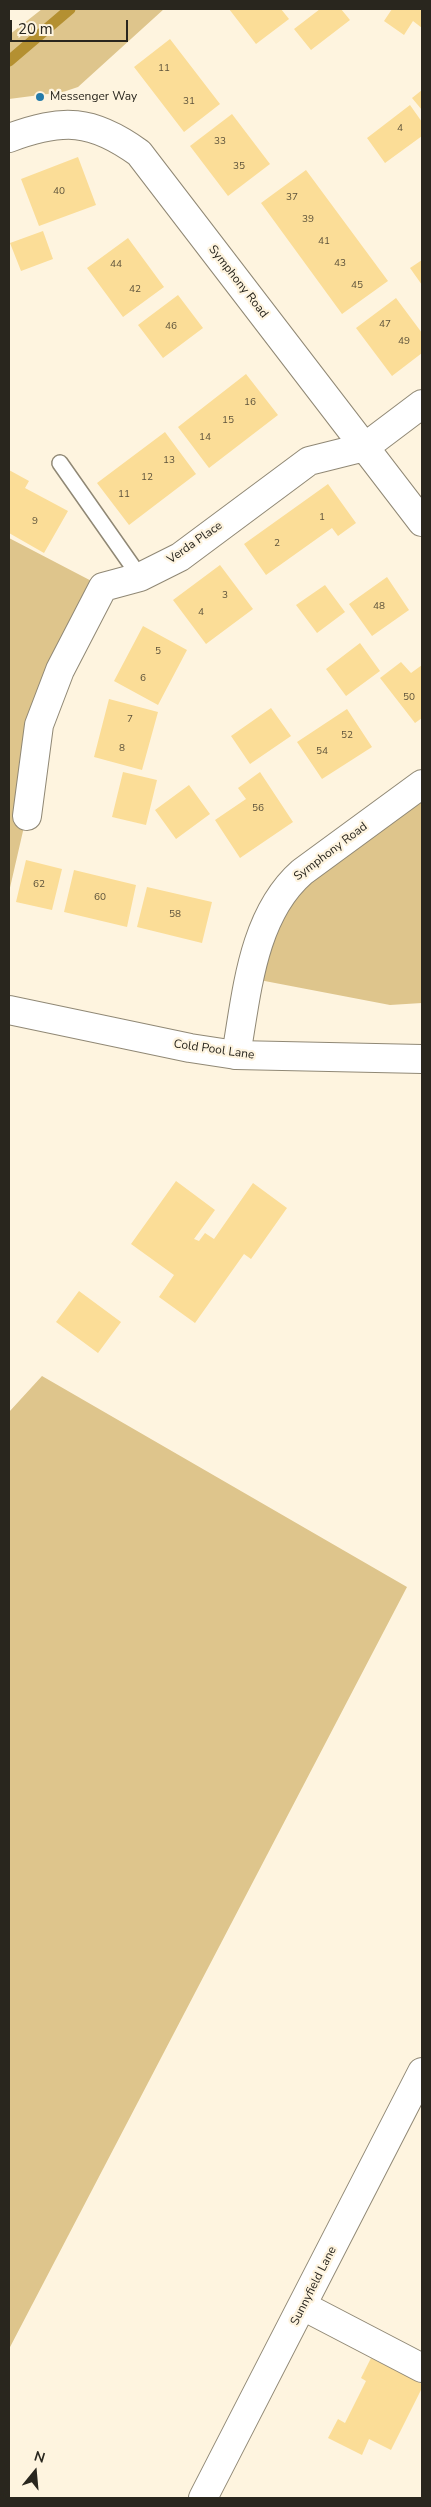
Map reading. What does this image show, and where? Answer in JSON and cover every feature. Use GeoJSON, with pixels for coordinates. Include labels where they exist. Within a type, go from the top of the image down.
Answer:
{"type":"FeatureCollection","features":[{"type":"Feature","properties":{"kind":"street","name":"Symphony Road"},"geometry":{"type":"LineString","coordinates":[[9,138],[40,126],[80,125],[98,129],[120,139],[139,153],[422,522]]}},
{"type":"Feature","properties":{"kind":"street"},"geometry":{"type":"LineString","coordinates":[[365,447],[422,404]]}},
{"type":"Feature","properties":{"kind":"street","name":"Verda Place"},"geometry":{"type":"LineString","coordinates":[[27,816],[39,725],[60,670],[102,588],[140,577],[180,557],[309,461],[365,447]]}},
{"type":"Feature","properties":{"kind":"street","name":"Symphony Road"},"geometry":{"type":"LineString","coordinates":[[236,1055],[249,978],[268,918],[276,900],[288,884],[302,872],[422,784]]}},
{"type":"Feature","properties":{"kind":"street","name":"Cold Pool Lane"},"geometry":{"type":"LineString","coordinates":[[9,1010],[190,1048],[236,1055],[422,1059]]}},
{"type":"Feature","properties":{"kind":"street","name":"Sunnyfield Lane"},"geometry":{"type":"LineString","coordinates":[[203,2498],[419,2087]]}},
{"type":"Feature","properties":{"kind":"street"},"geometry":{"type":"LineString","coordinates":[[303,2306],[422,2368]]}},
{"type":"Feature","properties":{"kind":"lane"},"geometry":{"type":"LineString","coordinates":[[60,463],[140,577]]}},
{"type":"Feature","properties":{"kind":"shaded area"},"geometry":{"type":"Polygon","coordinates":[[[42,9],[164,9],[78,87],[63,92],[9,99],[9,35],[42,9]]]}},
{"type":"Feature","properties":{"kind":"shaded area"},"geometry":{"type":"Polygon","coordinates":[[[9,538],[103,587],[60,670],[9,892],[9,538]]]}},
{"type":"Feature","properties":{"kind":"shaded area"},"geometry":{"type":"Polygon","coordinates":[[[422,784],[422,1003],[390,1005],[249,978],[268,918],[422,784]]]}},
{"type":"Feature","properties":{"kind":"shaded area"},"geometry":{"type":"Polygon","coordinates":[[[42,1376],[407,1587],[9,2349],[9,1412],[42,1376]]]}},
{"type":"Feature","properties":{"kind":"building"},"geometry":{"type":"Polygon","coordinates":[[[229,9],[281,9],[289,19],[256,44],[229,9]]]}},
{"type":"Feature","properties":{"kind":"building"},"geometry":{"type":"Polygon","coordinates":[[[320,9],[341,9],[350,20],[311,50],[294,29],[320,9]]]}},
{"type":"Feature","properties":{"kind":"building"},"geometry":{"type":"Polygon","coordinates":[[[392,9],[422,9],[422,28],[413,21],[404,35],[384,21],[392,9]]]}},
{"type":"Feature","properties":{"kind":"building"},"geometry":{"type":"Polygon","coordinates":[[[170,39],[220,104],[184,132],[134,67],[170,39]]]}},
{"type":"Feature","properties":{"kind":"building"},"geometry":{"type":"Polygon","coordinates":[[[422,90],[422,110],[412,98],[422,90]]]}},
{"type":"Feature","properties":{"kind":"building"},"geometry":{"type":"Polygon","coordinates":[[[410,105],[422,122],[422,136],[385,163],[367,138],[410,105]]]}},
{"type":"Feature","properties":{"kind":"building"},"geometry":{"type":"Polygon","coordinates":[[[232,114],[270,164],[228,196],[190,146],[232,114]]]}},
{"type":"Feature","properties":{"kind":"building"},"geometry":{"type":"Polygon","coordinates":[[[78,157],[96,205],[39,226],[21,179],[78,157]]]}},
{"type":"Feature","properties":{"kind":"building"},"geometry":{"type":"Polygon","coordinates":[[[306,170],[388,281],[342,314],[261,203],[306,170]]]}},
{"type":"Feature","properties":{"kind":"building"},"geometry":{"type":"Polygon","coordinates":[[[43,231],[53,259],[21,271],[10,243],[43,231]]]}},
{"type":"Feature","properties":{"kind":"building"},"geometry":{"type":"Polygon","coordinates":[[[128,238],[164,287],[123,317],[87,268],[128,238]]]}},
{"type":"Feature","properties":{"kind":"building"},"geometry":{"type":"Polygon","coordinates":[[[422,260],[422,285],[410,268],[422,260]]]}},
{"type":"Feature","properties":{"kind":"building"},"geometry":{"type":"Polygon","coordinates":[[[178,295],[203,328],[163,358],[138,325],[178,295]]]}},
{"type":"Feature","properties":{"kind":"building"},"geometry":{"type":"Polygon","coordinates":[[[396,298],[422,333],[422,353],[392,376],[356,328],[396,298]]]}},
{"type":"Feature","properties":{"kind":"building"},"geometry":{"type":"Polygon","coordinates":[[[246,374],[278,415],[209,468],[178,427],[246,374]]]}},
{"type":"Feature","properties":{"kind":"building"},"geometry":{"type":"Polygon","coordinates":[[[165,432],[196,474],[129,525],[97,483],[165,432]]]}},
{"type":"Feature","properties":{"kind":"building"},"geometry":{"type":"Polygon","coordinates":[[[9,470],[29,481],[25,488],[68,511],[44,553],[9,533],[9,470]]]}},
{"type":"Feature","properties":{"kind":"building"},"geometry":{"type":"Polygon","coordinates":[[[328,484],[356,523],[338,536],[332,528],[266,575],[244,544],[328,484]]]}},
{"type":"Feature","properties":{"kind":"building"},"geometry":{"type":"Polygon","coordinates":[[[220,565],[253,609],[206,644],[173,600],[220,565]]]}},
{"type":"Feature","properties":{"kind":"building"},"geometry":{"type":"Polygon","coordinates":[[[387,577],[409,610],[372,636],[349,604],[387,577]]]}},
{"type":"Feature","properties":{"kind":"building"},"geometry":{"type":"Polygon","coordinates":[[[325,585],[345,612],[317,633],[296,605],[325,585]]]}},
{"type":"Feature","properties":{"kind":"building"},"geometry":{"type":"Polygon","coordinates":[[[143,626],[187,650],[158,705],[114,681],[143,626]]]}},
{"type":"Feature","properties":{"kind":"building"},"geometry":{"type":"Polygon","coordinates":[[[360,643],[380,671],[346,696],[326,669],[360,643]]]}},
{"type":"Feature","properties":{"kind":"building"},"geometry":{"type":"Polygon","coordinates":[[[401,662],[411,673],[422,665],[422,718],[415,723],[380,678],[401,662]]]}},
{"type":"Feature","properties":{"kind":"building"},"geometry":{"type":"Polygon","coordinates":[[[109,699],[158,712],[142,770],[94,757],[109,699]]]}},
{"type":"Feature","properties":{"kind":"building"},"geometry":{"type":"Polygon","coordinates":[[[271,708],[291,736],[250,764],[231,736],[271,708]]]}},
{"type":"Feature","properties":{"kind":"building"},"geometry":{"type":"Polygon","coordinates":[[[347,709],[372,747],[322,779],[297,742],[347,709]]]}},
{"type":"Feature","properties":{"kind":"building"},"geometry":{"type":"Polygon","coordinates":[[[123,772],[157,780],[146,825],[112,817],[123,772]]]}},
{"type":"Feature","properties":{"kind":"building"},"geometry":{"type":"Polygon","coordinates":[[[260,772],[293,822],[240,858],[215,820],[246,799],[238,788],[260,772]]]}},
{"type":"Feature","properties":{"kind":"building"},"geometry":{"type":"Polygon","coordinates":[[[189,785],[210,814],[176,839],[155,810],[189,785]]]}},
{"type":"Feature","properties":{"kind":"building"},"geometry":{"type":"Polygon","coordinates":[[[26,860],[62,869],[52,910],[16,902],[26,860]]]}},
{"type":"Feature","properties":{"kind":"building"},"geometry":{"type":"Polygon","coordinates":[[[74,870],[136,885],[127,927],[64,912],[74,870]]]}},
{"type":"Feature","properties":{"kind":"building"},"geometry":{"type":"Polygon","coordinates":[[[147,887],[212,902],[202,943],[137,927],[147,887]]]}},
{"type":"Feature","properties":{"kind":"building"},"geometry":{"type":"Polygon","coordinates":[[[176,1181],[215,1210],[194,1239],[199,1241],[205,1233],[214,1239],[253,1183],[287,1208],[251,1259],[244,1254],[195,1323],[159,1297],[174,1275],[131,1244],[176,1181]]]}},
{"type":"Feature","properties":{"kind":"building"},"geometry":{"type":"Polygon","coordinates":[[[79,1291],[121,1322],[98,1353],[56,1322],[79,1291]]]}},
{"type":"Feature","properties":{"kind":"building"},"geometry":{"type":"Polygon","coordinates":[[[371,2358],[422,2384],[422,2388],[391,2450],[369,2439],[362,2455],[328,2438],[338,2419],[345,2423],[366,2381],[361,2378],[371,2358]]]}},
{"type":"Feature","properties":{"kind":"waterway"},"geometry":{"type":"LineString","coordinates":[[9,61],[70,9]]}},
{"type":"Feature","properties":{"kind":"place","name":"Messenger Way"},"geometry":{"type":"Point","coordinates":[40,97]}}]}
